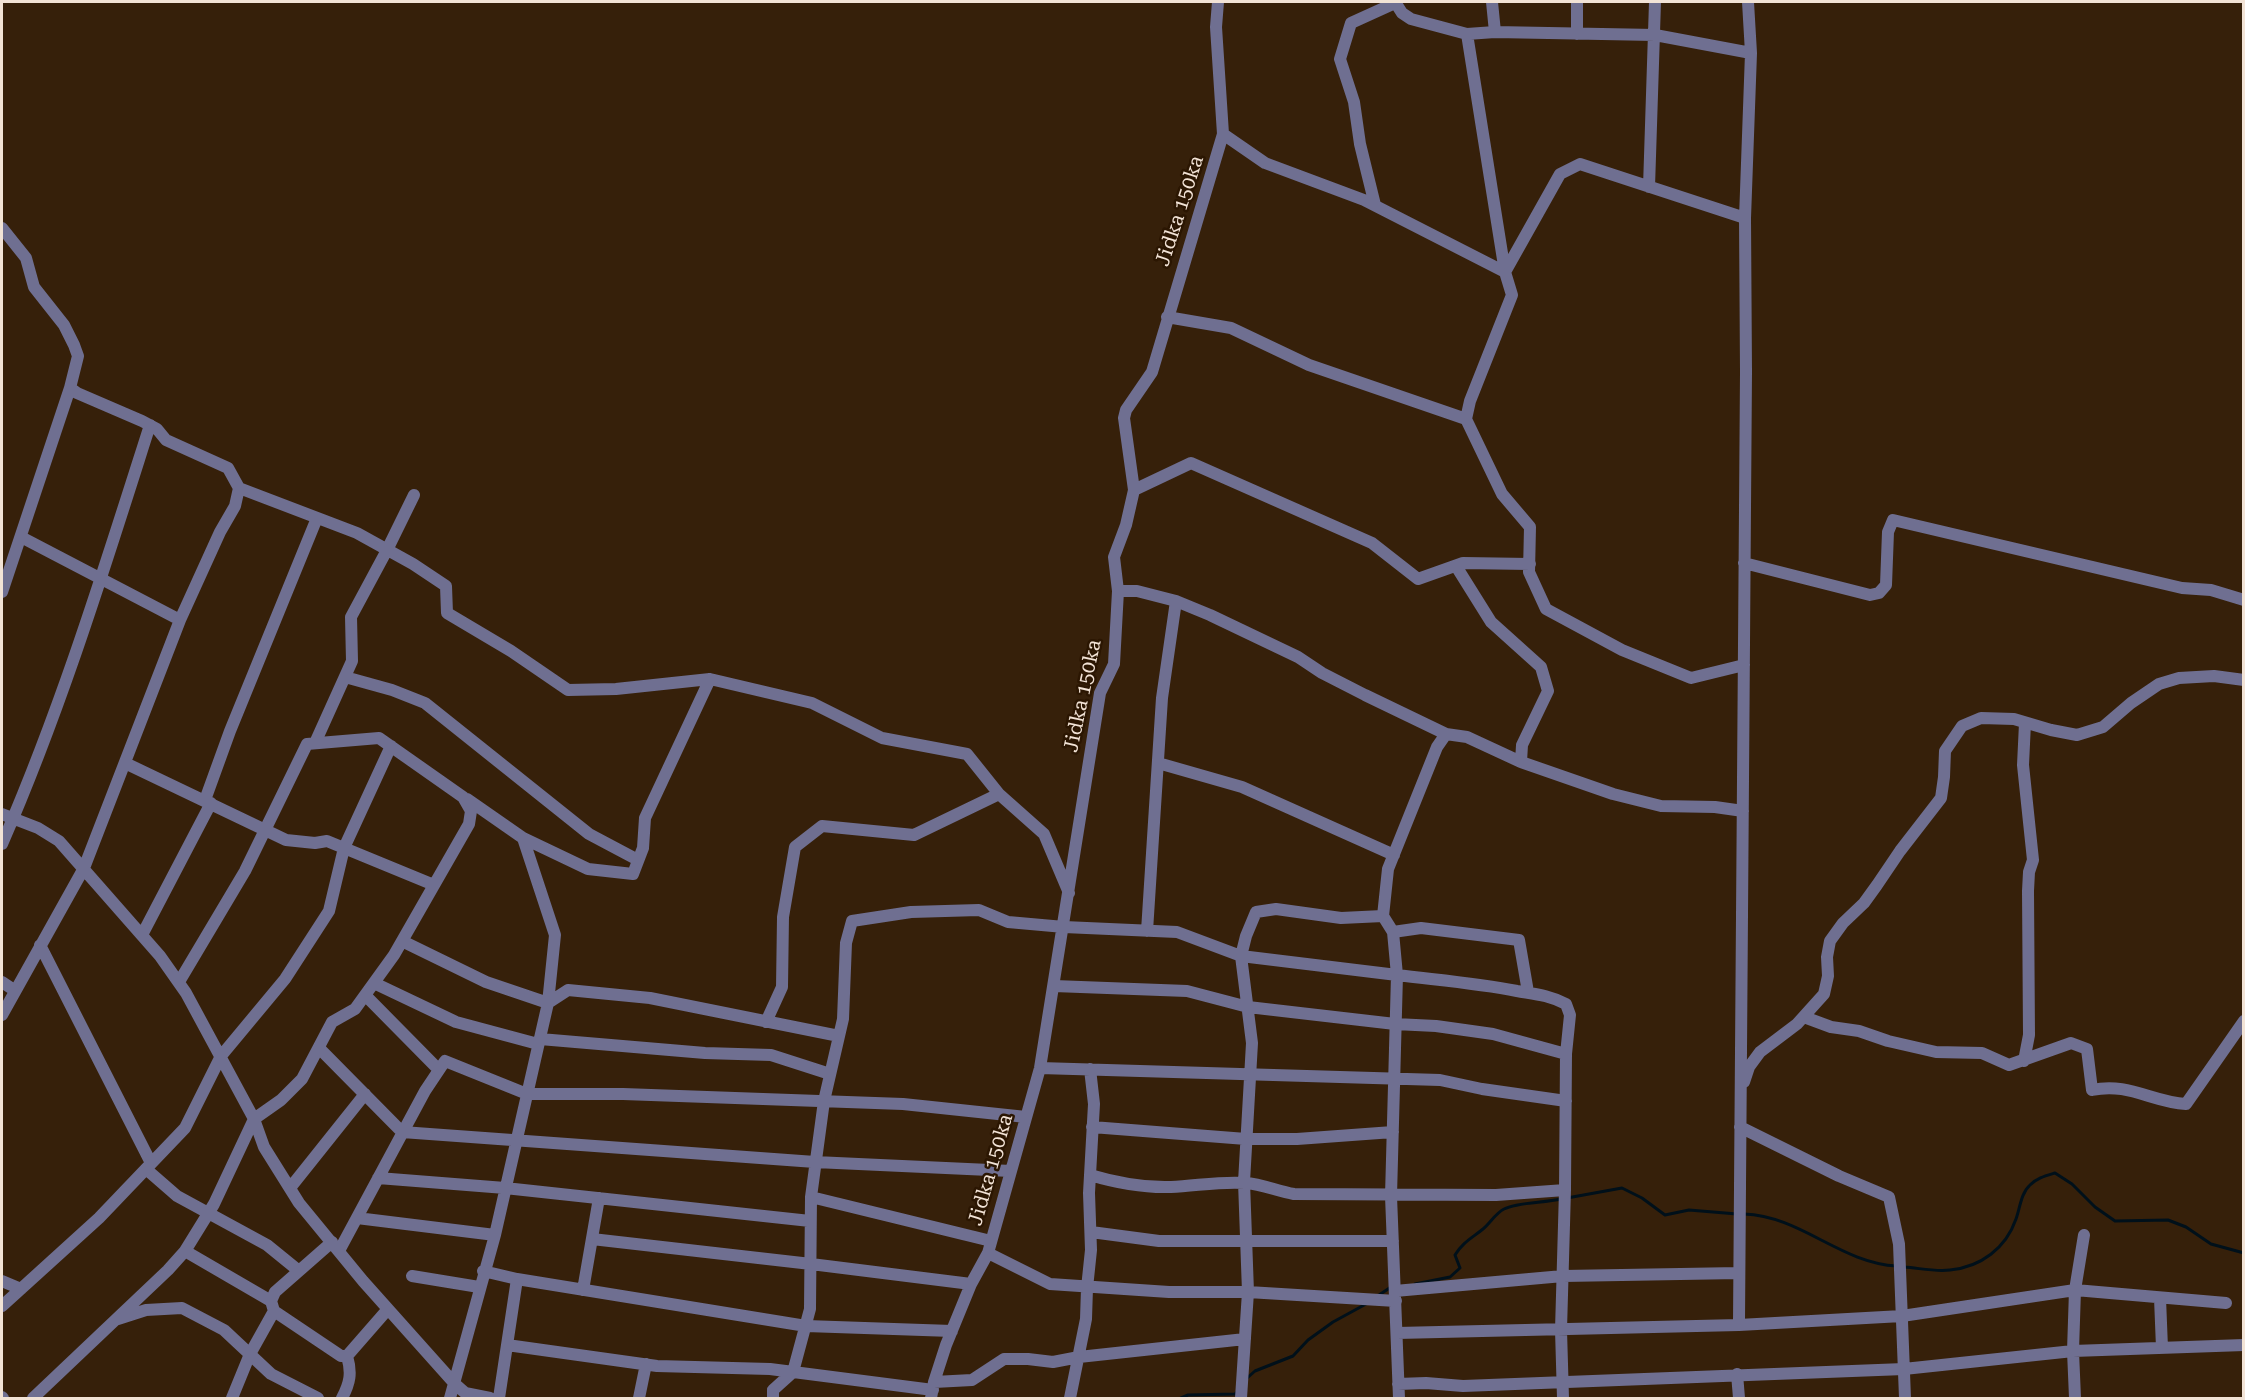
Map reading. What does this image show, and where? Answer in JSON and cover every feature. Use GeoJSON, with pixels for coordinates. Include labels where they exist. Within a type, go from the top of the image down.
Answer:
{"type":"FeatureCollection","features":[{"type":"Feature","properties":{"kind":"street","name":"Jidka 150ka"},"geometry":{"type":"LineString","coordinates":[[933,1390],[952,1330],[971,1284],[990,1247],[1040,1068],[1100,693],[1114,664],[1118,591],[1114,557],[1126,525],[1134,490],[1124,418],[1126,410],[1150,377],[1223,134],[1216,27],[1218,2]]}},
{"type":"Feature","properties":{"kind":"street"},"geometry":{"type":"LineString","coordinates":[[1375,205],[1360,144],[1354,102],[1340,59],[1351,23],[1395,2],[1402,13],[1411,20],[1467,34],[1495,32],[1655,35],[1751,53]]}},
{"type":"Feature","properties":{"kind":"street"},"geometry":{"type":"LineString","coordinates":[[1492,2],[1495,32]]}},
{"type":"Feature","properties":{"kind":"street"},"geometry":{"type":"LineString","coordinates":[[1577,2],[1578,34]]}},
{"type":"Feature","properties":{"kind":"street"},"geometry":{"type":"LineString","coordinates":[[1649,187],[1656,2]]}},
{"type":"Feature","properties":{"kind":"street"},"geometry":{"type":"LineString","coordinates":[[1739,1325],[1745,218],[1751,53],[1748,2]]}},
{"type":"Feature","properties":{"kind":"street"},"geometry":{"type":"LineString","coordinates":[[1467,34],[1505,272],[1512,295],[1470,401],[1466,419],[1502,494],[1530,527],[1529,572],[1546,609],[1622,651],[1691,678],[1744,665]]}},
{"type":"Feature","properties":{"kind":"street"},"geometry":{"type":"LineString","coordinates":[[1223,134],[1265,163],[1375,205],[1505,272]]}},
{"type":"Feature","properties":{"kind":"street"},"geometry":{"type":"LineString","coordinates":[[1505,272],[1560,174],[1580,164],[1745,218]]}},
{"type":"Feature","properties":{"kind":"street"},"geometry":{"type":"LineString","coordinates":[[2,228],[26,258],[34,287],[64,326],[78,356],[70,388],[2,592]]}},
{"type":"Feature","properties":{"kind":"street"},"geometry":{"type":"LineString","coordinates":[[1167,317],[1231,328],[1309,365],[1466,419]]}},
{"type":"Feature","properties":{"kind":"street"},"geometry":{"type":"LineString","coordinates":[[70,388],[150,425],[157,429],[166,440],[228,468],[239,488],[357,533],[387,550],[446,586],[447,613],[511,651],[568,690],[710,679],[812,703],[882,738],[967,754],[999,794],[1044,834],[1069,893]]}},
{"type":"Feature","properties":{"kind":"street"},"geometry":{"type":"LineString","coordinates":[[2,844],[7,816],[46,733],[100,579],[150,425]]}},
{"type":"Feature","properties":{"kind":"street"},"geometry":{"type":"LineString","coordinates":[[1134,490],[1191,463],[1372,543],[1418,579],[1463,564],[1530,564]]}},
{"type":"Feature","properties":{"kind":"street"},"geometry":{"type":"LineString","coordinates":[[2,1015],[84,868],[180,620],[220,532],[235,506],[239,488]]}},
{"type":"Feature","properties":{"kind":"street"},"geometry":{"type":"LineString","coordinates":[[315,743],[352,661],[351,617],[414,495]]}},
{"type":"Feature","properties":{"kind":"street"},"geometry":{"type":"LineString","coordinates":[[142,935],[208,802],[230,730],[317,518]]}},
{"type":"Feature","properties":{"kind":"street"},"geometry":{"type":"LineString","coordinates":[[1744,563],[1870,595],[1879,593],[1886,585],[1888,532],[1893,520],[2182,588],[2211,590],[2244,600]]}},
{"type":"Feature","properties":{"kind":"street"},"geometry":{"type":"LineString","coordinates":[[21,537],[180,620]]}},
{"type":"Feature","properties":{"kind":"street"},"geometry":{"type":"LineString","coordinates":[[1456,566],[1491,622],[1541,667],[1548,691],[1522,745],[1521,762]]}},
{"type":"Feature","properties":{"kind":"street"},"geometry":{"type":"LineString","coordinates":[[1118,591],[1137,591],[1176,601],[1210,615],[1446,734],[1467,737],[1521,762],[1612,794],[1661,806],[1715,807],[1743,811]]}},
{"type":"Feature","properties":{"kind":"street"},"geometry":{"type":"LineString","coordinates":[[1147,931],[1162,698],[1176,601]]}},
{"type":"Feature","properties":{"kind":"street"},"geometry":{"type":"LineString","coordinates":[[345,676],[425,703],[589,834],[638,860]]}},
{"type":"Feature","properties":{"kind":"street"},"geometry":{"type":"LineString","coordinates":[[1740,1095],[1749,1067],[1760,1052],[1797,1024],[1824,994],[1830,941],[1843,923],[1864,903],[1941,798],[1945,751],[1962,726],[1981,718],[2014,719],[2077,735],[2103,727],[2131,703],[2159,684],[2191,677],[2214,676],[2244,680]]}},
{"type":"Feature","properties":{"kind":"street"},"geometry":{"type":"LineString","coordinates":[[179,982],[245,871],[307,744],[379,738],[523,838],[588,869],[633,874],[643,848],[645,818],[710,679]]}},
{"type":"Feature","properties":{"kind":"street"},"geometry":{"type":"LineString","coordinates":[[2024,1061],[2029,1035],[2028,891],[2029,872],[2033,860],[2023,765],[2025,723]]}},
{"type":"Feature","properties":{"kind":"street"},"geometry":{"type":"LineString","coordinates":[[1399,1398],[1391,1196],[1397,975],[1393,932],[1383,916],[1388,869],[1437,747],[1446,734]]}},
{"type":"Feature","properties":{"kind":"street"},"geometry":{"type":"LineString","coordinates":[[2,1306],[99,1218],[185,1128],[221,1056],[285,979],[329,911],[344,848],[391,746]]}},
{"type":"Feature","properties":{"kind":"street"},"geometry":{"type":"LineString","coordinates":[[125,763],[286,840],[315,843],[327,841],[434,885]]}},
{"type":"Feature","properties":{"kind":"street"},"geometry":{"type":"LineString","coordinates":[[1158,763],[1242,787],[1394,855]]}},
{"type":"Feature","properties":{"kind":"street"},"geometry":{"type":"LineString","coordinates":[[766,1022],[782,987],[783,917],[795,847],[822,826],[915,835],[999,794]]}},
{"type":"Feature","properties":{"kind":"street"},"geometry":{"type":"LineString","coordinates":[[33,1398],[168,1270],[185,1251],[207,1214],[254,1119],[281,1100],[302,1080],[332,1022],[355,1009],[402,941],[469,824],[471,811],[463,797]]}},
{"type":"Feature","properties":{"kind":"street"},"geometry":{"type":"LineString","coordinates":[[7,816],[50,834],[59,841],[142,935],[179,982],[254,1119],[264,1147],[299,1203],[455,1384],[468,1396],[490,1398]]}},
{"type":"Feature","properties":{"kind":"street"},"geometry":{"type":"LineString","coordinates":[[450,1398],[495,1235],[548,1003],[555,935],[523,838]]}},
{"type":"Feature","properties":{"kind":"street"},"geometry":{"type":"LineString","coordinates":[[1241,1398],[1248,1292],[1244,1182],[1252,1043],[1241,956],[1246,936],[1256,912],[1276,909],[1341,918],[1383,916]]}},
{"type":"Feature","properties":{"kind":"street"},"geometry":{"type":"LineString","coordinates":[[772,1398],[773,1390],[793,1372],[810,1309],[811,1197],[824,1101],[843,1019],[846,943],[852,921],[911,912],[979,910],[1008,922],[1177,932],[1241,956],[1429,978],[1444,982],[1492,985],[1554,998],[1566,1004],[1570,1015],[1566,1054],[1561,1330],[1563,1398]]}},
{"type":"Feature","properties":{"kind":"street"},"geometry":{"type":"LineString","coordinates":[[1393,932],[1421,928],[1519,940],[1528,992]]}},
{"type":"Feature","properties":{"kind":"street"},"geometry":{"type":"LineString","coordinates":[[402,941],[486,982],[548,1003]]}},
{"type":"Feature","properties":{"kind":"street"},"geometry":{"type":"LineString","coordinates":[[40,945],[149,1166],[177,1196],[267,1245],[298,1271]]}},
{"type":"Feature","properties":{"kind":"street"},"geometry":{"type":"LineString","coordinates":[[2,982],[14,990]]}},
{"type":"Feature","properties":{"kind":"street"},"geometry":{"type":"LineString","coordinates":[[374,983],[456,1022],[539,1042],[771,1055],[830,1074]]}},
{"type":"Feature","properties":{"kind":"street"},"geometry":{"type":"LineString","coordinates":[[1054,986],[1187,991],[1248,1007],[1493,1034],[1566,1054]]}},
{"type":"Feature","properties":{"kind":"street"},"geometry":{"type":"LineString","coordinates":[[548,1003],[568,990],[650,998],[839,1036]]}},
{"type":"Feature","properties":{"kind":"street"},"geometry":{"type":"LineString","coordinates":[[365,995],[440,1070]]}},
{"type":"Feature","properties":{"kind":"street"},"geometry":{"type":"LineString","coordinates":[[1804,1017],[1831,1027],[1859,1031],[1888,1041],[1936,1052],[1982,1053],[2009,1065],[2071,1043],[2086,1049],[2092,1090],[2106,1087],[2134,1090],[2173,1104],[2186,1104],[2244,1021]]}},
{"type":"Feature","properties":{"kind":"street"},"geometry":{"type":"LineString","coordinates":[[319,1048],[402,1132],[815,1162],[1011,1171]]}},
{"type":"Feature","properties":{"kind":"street"},"geometry":{"type":"LineString","coordinates":[[232,1398],[272,1306],[275,1292],[298,1271],[335,1247],[357,1218],[402,1132],[445,1061],[527,1094],[623,1094],[903,1104],[1026,1117]]}},
{"type":"Feature","properties":{"kind":"street"},"geometry":{"type":"LineString","coordinates":[[1040,1068],[1440,1080],[1482,1089],[1566,1101]]}},
{"type":"Feature","properties":{"kind":"street"},"geometry":{"type":"LineString","coordinates":[[1070,1398],[1086,1319],[1091,1250],[1090,1175],[1094,1104],[1090,1069]]}},
{"type":"Feature","properties":{"kind":"street"},"geometry":{"type":"LineString","coordinates":[[290,1188],[365,1094]]}},
{"type":"Feature","properties":{"kind":"street"},"geometry":{"type":"LineString","coordinates":[[1092,1127],[1246,1139],[1297,1139],[1393,1132]]}},
{"type":"Feature","properties":{"kind":"street"},"geometry":{"type":"LineString","coordinates":[[1740,1127],[1839,1176],[1889,1197],[1899,1244],[1905,1398]]}},
{"type":"Feature","properties":{"kind":"street"},"geometry":{"type":"LineString","coordinates":[[1090,1175],[1137,1186],[1170,1187],[1244,1182],[1265,1185],[1276,1191],[1294,1194],[1496,1195],[1565,1190]]}},
{"type":"Feature","properties":{"kind":"street"},"geometry":{"type":"LineString","coordinates":[[378,1178],[506,1188],[810,1221]]}},
{"type":"Feature","properties":{"kind":"street"},"geometry":{"type":"LineString","coordinates":[[811,1197],[990,1247],[1050,1284],[1087,1288],[1169,1292],[1396,1296],[1563,1276],[1739,1273]]}},
{"type":"Feature","properties":{"kind":"street"},"geometry":{"type":"LineString","coordinates":[[584,1290],[599,1198]]}},
{"type":"Feature","properties":{"kind":"street"},"geometry":{"type":"LineString","coordinates":[[357,1218],[495,1235]]}},
{"type":"Feature","properties":{"kind":"street"},"geometry":{"type":"LineString","coordinates":[[1091,1232],[1159,1241],[1393,1241]]}},
{"type":"Feature","properties":{"kind":"street"},"geometry":{"type":"LineString","coordinates":[[2075,1398],[2073,1352],[2075,1290],[2084,1235]]}},
{"type":"Feature","properties":{"kind":"street"},"geometry":{"type":"LineString","coordinates":[[592,1239],[971,1284]]}},
{"type":"Feature","properties":{"kind":"street"},"geometry":{"type":"LineString","coordinates":[[185,1251],[272,1306],[341,1356],[347,1356],[388,1309]]}},
{"type":"Feature","properties":{"kind":"street"},"geometry":{"type":"LineString","coordinates":[[483,1272],[806,1326],[952,1330]]}},
{"type":"Feature","properties":{"kind":"street"},"geometry":{"type":"LineString","coordinates":[[412,1276],[480,1287]]}},
{"type":"Feature","properties":{"kind":"street"},"geometry":{"type":"LineString","coordinates":[[499,1398],[517,1279]]}},
{"type":"Feature","properties":{"kind":"street"},"geometry":{"type":"LineString","coordinates":[[2,1281],[21,1289]]}},
{"type":"Feature","properties":{"kind":"street"},"geometry":{"type":"LineString","coordinates":[[1397,1333],[1739,1325],[1902,1316],[2075,1290],[2226,1303]]}},
{"type":"Feature","properties":{"kind":"street"},"geometry":{"type":"LineString","coordinates":[[2160,1298],[2162,1348]]}},
{"type":"Feature","properties":{"kind":"street"},"geometry":{"type":"LineString","coordinates":[[114,1320],[146,1310],[182,1308],[224,1330],[272,1374],[318,1398]]}},
{"type":"Feature","properties":{"kind":"street"},"geometry":{"type":"LineString","coordinates":[[507,1345],[646,1365],[770,1369],[933,1390],[972,1380],[1004,1359],[1053,1362],[1079,1357],[1245,1339]]}},
{"type":"Feature","properties":{"kind":"street"},"geometry":{"type":"LineString","coordinates":[[1398,1384],[1426,1383],[1463,1386],[1904,1369],[2073,1352],[2244,1345]]}},
{"type":"Feature","properties":{"kind":"street"},"geometry":{"type":"LineString","coordinates":[[342,1398],[350,1384],[347,1356]]}},
{"type":"Feature","properties":{"kind":"street"},"geometry":{"type":"LineString","coordinates":[[639,1398],[646,1365]]}},
{"type":"Feature","properties":{"kind":"street"},"geometry":{"type":"LineString","coordinates":[[1737,1374],[1739,1398]]}},
{"type":"Feature","properties":{"kind":"waterway"},"geometry":{"type":"LineString","coordinates":[[1904,1267],[1950,1270],[1982,1260],[2006,1239],[2027,1188],[2038,1179],[2055,1173],[2072,1184],[2095,1207],[2115,1221],[2168,1220],[2186,1227],[2211,1244],[2244,1253]]}},
{"type":"Feature","properties":{"kind":"waterway"},"geometry":{"type":"LineString","coordinates":[[1567,1198],[1622,1188],[1642,1198],[1665,1215],[1689,1210],[1737,1214]]}},
{"type":"Feature","properties":{"kind":"waterway"},"geometry":{"type":"LineString","coordinates":[[1415,1284],[1450,1277],[1460,1268],[1455,1255],[1464,1243],[1504,1209],[1516,1205],[1561,1199]]}},
{"type":"Feature","properties":{"kind":"waterway"},"geometry":{"type":"LineString","coordinates":[[1744,1214],[1784,1223],[1857,1257],[1897,1266]]}},
{"type":"Feature","properties":{"kind":"waterway"},"geometry":{"type":"LineString","coordinates":[[1379,1295],[1391,1287]]}},
{"type":"Feature","properties":{"kind":"waterway"},"geometry":{"type":"LineString","coordinates":[[1246,1379],[1255,1371],[1293,1356],[1308,1340],[1333,1322],[1366,1304]]}},
{"type":"Feature","properties":{"kind":"waterway"},"geometry":{"type":"LineString","coordinates":[[1181,1398],[1188,1395],[1235,1394],[1237,1392]]}}]}
